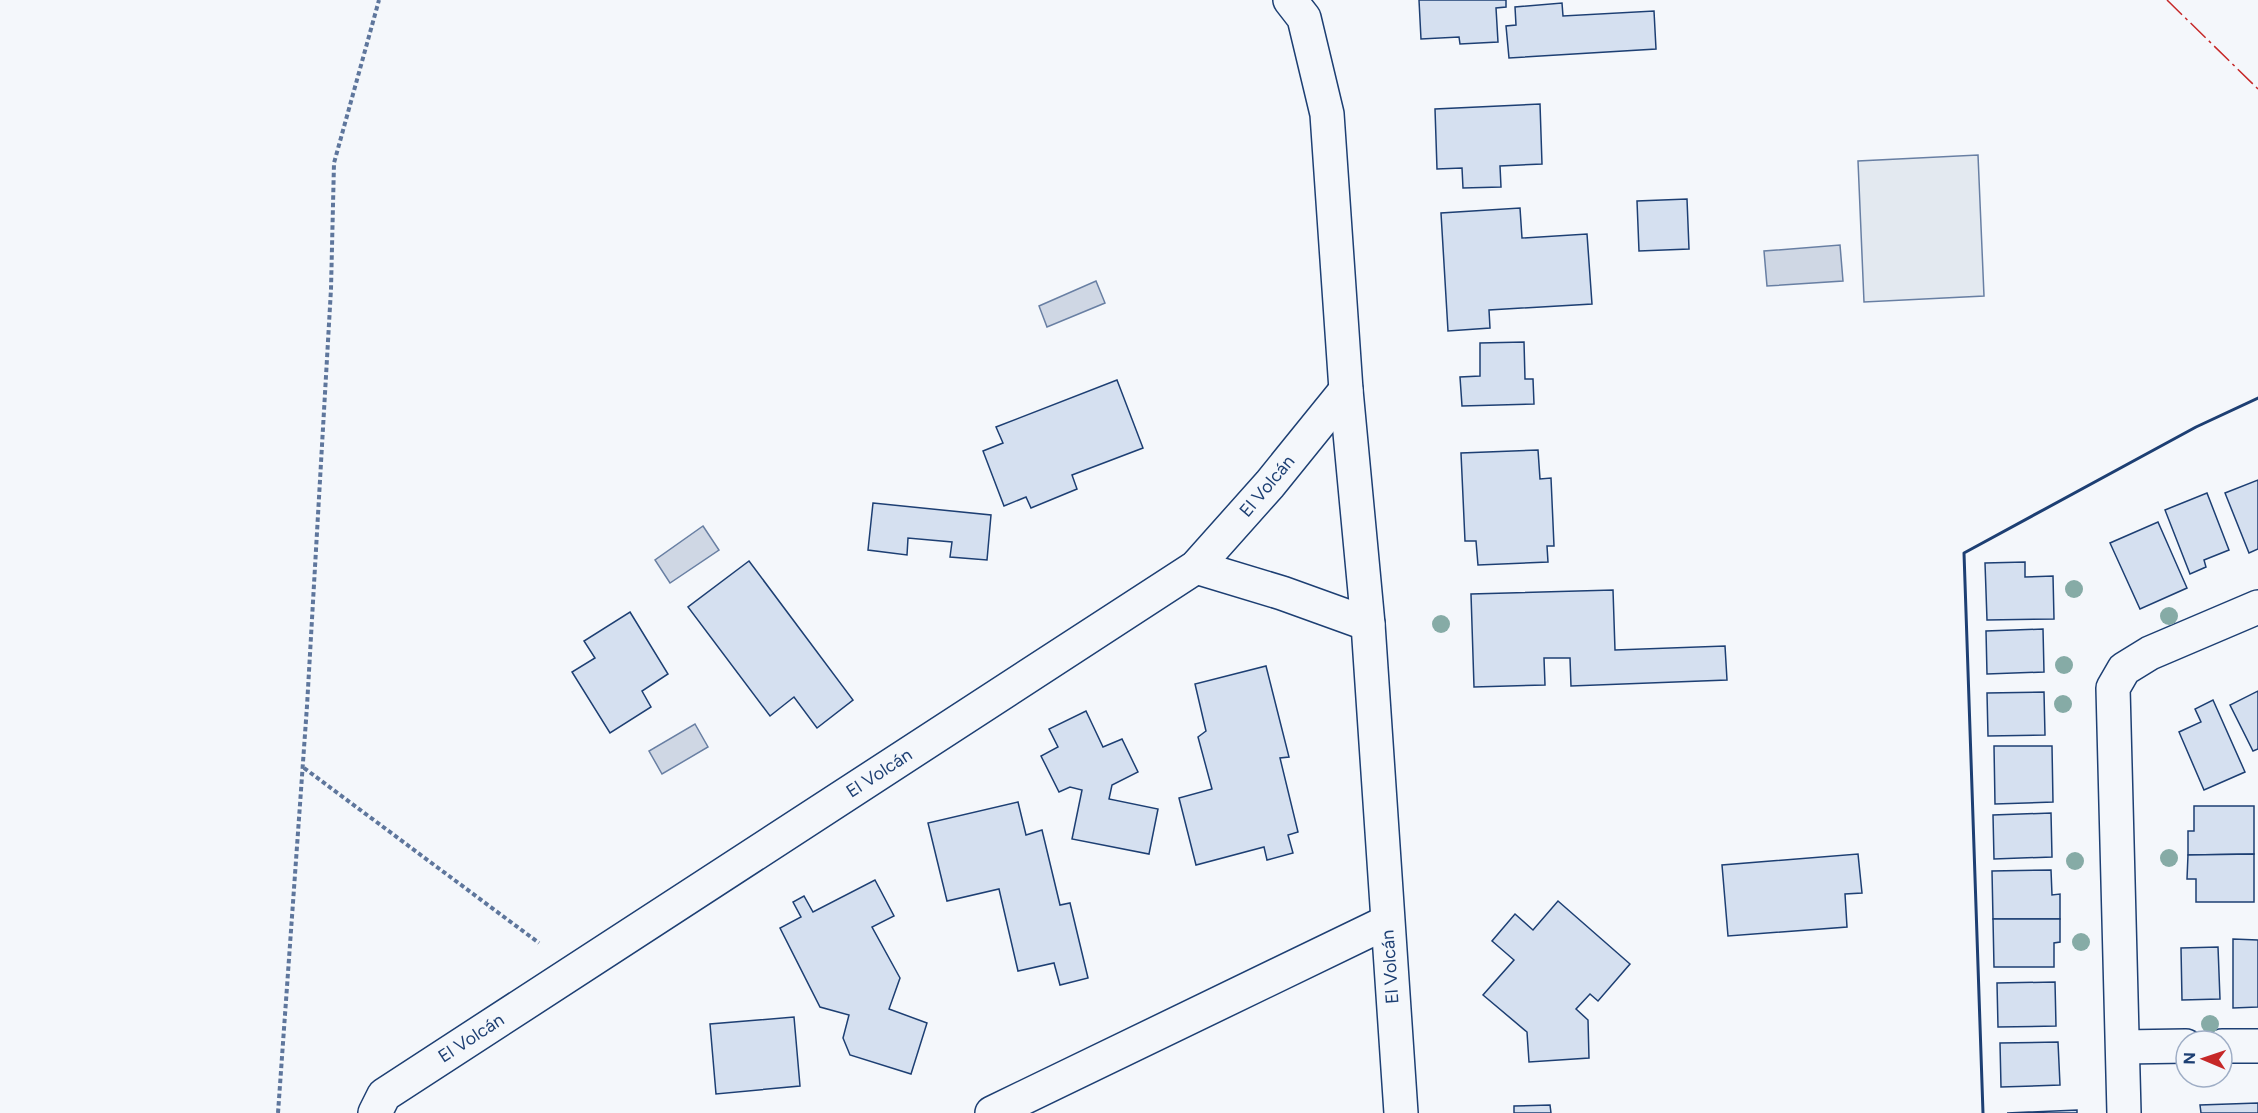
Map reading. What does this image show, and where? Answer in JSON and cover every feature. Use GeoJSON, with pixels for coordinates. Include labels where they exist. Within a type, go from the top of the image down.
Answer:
{"type":"FeatureCollection","features":[{"type":"Feature","properties":{"kind":"street","name":"El Volcán"},"geometry":{"type":"LineString","coordinates":[[1290,0],[1305,18],[1327,114],[1346,390],[1368,624],[1401,1113]]}},
{"type":"Feature","properties":{"kind":"street","name":"El Volcán"},"geometry":{"type":"LineString","coordinates":[[375,1113],[384,1095],[1196,567],[1270,484],[1346,390]]}},
{"type":"Feature","properties":{"kind":"street"},"geometry":{"type":"LineString","coordinates":[[1196,567],[1282,593],[1368,624]]}},
{"type":"Feature","properties":{"kind":"street"},"geometry":{"type":"LineString","coordinates":[[2124,1113],[2113,688],[2124,669],[2151,653],[2258,607]]}},
{"type":"Feature","properties":{"kind":"street"},"geometry":{"type":"LineString","coordinates":[[992,1113],[1387,922]]}},
{"type":"Feature","properties":{"kind":"street"},"geometry":{"type":"LineString","coordinates":[[2234,1046],[2258,1046]]}},
{"type":"Feature","properties":{"kind":"street"},"geometry":{"type":"LineString","coordinates":[[2123,1047],[2174,1047]]}},
{"type":"Feature","properties":{"kind":"path"},"geometry":{"type":"LineString","coordinates":[[278,1113],[304,768],[331,289],[334,163],[380,0]]}},
{"type":"Feature","properties":{"kind":"path"},"geometry":{"type":"LineString","coordinates":[[304,768],[575,970]]}},
{"type":"Feature","properties":{"kind":"shaded area"},"geometry":{"type":"Polygon","coordinates":[[[1978,155],[1984,296],[1864,302],[1858,161],[1978,155]]]}},
{"type":"Feature","properties":{"kind":"shaded area"},"geometry":{"type":"Polygon","coordinates":[[[1840,245],[1843,281],[1767,286],[1764,251],[1840,245]]]}},
{"type":"Feature","properties":{"kind":"shaded area"},"geometry":{"type":"Polygon","coordinates":[[[1096,281],[1105,303],[1047,327],[1039,306],[1096,281]]]}},
{"type":"Feature","properties":{"kind":"shaded area"},"geometry":{"type":"Polygon","coordinates":[[[703,526],[719,550],[670,583],[655,560],[703,526]]]}},
{"type":"Feature","properties":{"kind":"shaded area"},"geometry":{"type":"Polygon","coordinates":[[[695,724],[708,747],[662,774],[649,751],[695,724]]]}},
{"type":"Feature","properties":{"kind":"building"},"geometry":{"type":"Polygon","coordinates":[[[1419,0],[1506,0],[1506,7],[1496,8],[1498,42],[1460,44],[1459,37],[1421,39],[1419,0]]]}},
{"type":"Feature","properties":{"kind":"building"},"geometry":{"type":"Polygon","coordinates":[[[1562,3],[1563,16],[1654,11],[1656,49],[1509,58],[1506,26],[1516,25],[1515,7],[1562,3]]]}},
{"type":"Feature","properties":{"kind":"building"},"geometry":{"type":"Polygon","coordinates":[[[1540,104],[1542,164],[1500,166],[1501,187],[1463,188],[1462,168],[1437,169],[1435,109],[1540,104]]]}},
{"type":"Feature","properties":{"kind":"building"},"geometry":{"type":"Polygon","coordinates":[[[1687,199],[1689,249],[1639,251],[1637,201],[1687,199]]]}},
{"type":"Feature","properties":{"kind":"building"},"geometry":{"type":"Polygon","coordinates":[[[1520,208],[1522,238],[1587,234],[1592,304],[1489,310],[1490,328],[1448,331],[1441,213],[1520,208]]]}},
{"type":"Feature","properties":{"kind":"building"},"geometry":{"type":"Polygon","coordinates":[[[1524,342],[1525,379],[1533,379],[1534,404],[1462,406],[1460,377],[1480,376],[1480,343],[1524,342]]]}},
{"type":"Feature","properties":{"kind":"building"},"geometry":{"type":"Polygon","coordinates":[[[1117,380],[1143,448],[1072,475],[1077,489],[1031,508],[1026,497],[1004,506],[983,451],[1003,443],[996,427],[1117,380]]]}},
{"type":"Feature","properties":{"kind":"building"},"geometry":{"type":"Polygon","coordinates":[[[1538,450],[1540,479],[1551,478],[1554,546],[1547,546],[1548,562],[1478,565],[1476,541],[1465,541],[1461,453],[1538,450]]]}},
{"type":"Feature","properties":{"kind":"building"},"geometry":{"type":"Polygon","coordinates":[[[2258,480],[2258,549],[2249,553],[2225,493],[2258,480]]]}},
{"type":"Feature","properties":{"kind":"building"},"geometry":{"type":"Polygon","coordinates":[[[2207,493],[2229,550],[2204,560],[2206,567],[2190,574],[2165,510],[2207,493]]]}},
{"type":"Feature","properties":{"kind":"building"},"geometry":{"type":"Polygon","coordinates":[[[873,503],[991,515],[987,560],[950,557],[952,542],[908,538],[907,555],[868,550],[873,503]]]}},
{"type":"Feature","properties":{"kind":"building"},"geometry":{"type":"Polygon","coordinates":[[[2158,522],[2187,588],[2140,609],[2110,543],[2158,522]]]}},
{"type":"Feature","properties":{"kind":"building"},"geometry":{"type":"Polygon","coordinates":[[[749,561],[853,700],[817,728],[794,697],[770,716],[688,607],[749,561]]]}},
{"type":"Feature","properties":{"kind":"building"},"geometry":{"type":"Polygon","coordinates":[[[2025,562],[2025,577],[2053,576],[2054,619],[1987,620],[1985,563],[2025,562]]]}},
{"type":"Feature","properties":{"kind":"building"},"geometry":{"type":"Polygon","coordinates":[[[1613,590],[1615,650],[1725,646],[1727,680],[1571,686],[1570,658],[1544,658],[1545,685],[1474,687],[1471,594],[1613,590]]]}},
{"type":"Feature","properties":{"kind":"building"},"geometry":{"type":"Polygon","coordinates":[[[630,612],[668,674],[642,691],[651,707],[610,733],[572,672],[595,658],[584,641],[630,612]]]}},
{"type":"Feature","properties":{"kind":"building"},"geometry":{"type":"Polygon","coordinates":[[[2043,629],[2044,672],[1987,674],[1986,631],[2043,629]]]}},
{"type":"Feature","properties":{"kind":"building"},"geometry":{"type":"Polygon","coordinates":[[[1266,666],[1289,757],[1280,758],[1298,832],[1288,835],[1293,853],[1267,860],[1264,847],[1196,865],[1179,798],[1212,789],[1198,737],[1206,731],[1195,684],[1266,666]]]}},
{"type":"Feature","properties":{"kind":"building"},"geometry":{"type":"Polygon","coordinates":[[[2258,691],[2258,749],[2253,751],[2230,705],[2258,691]]]}},
{"type":"Feature","properties":{"kind":"building"},"geometry":{"type":"Polygon","coordinates":[[[2044,692],[2045,735],[1988,736],[1987,693],[2044,692]]]}},
{"type":"Feature","properties":{"kind":"building"},"geometry":{"type":"Polygon","coordinates":[[[2213,700],[2245,772],[2204,790],[2179,732],[2201,722],[2195,709],[2213,700]]]}},
{"type":"Feature","properties":{"kind":"building"},"geometry":{"type":"Polygon","coordinates":[[[1086,711],[1103,747],[1122,739],[1138,772],[1112,785],[1109,799],[1158,809],[1149,854],[1072,839],[1082,790],[1070,787],[1059,792],[1041,756],[1058,747],[1049,729],[1086,711]]]}},
{"type":"Feature","properties":{"kind":"building"},"geometry":{"type":"Polygon","coordinates":[[[1994,746],[2052,746],[2053,802],[1995,804],[1994,746]]]}},
{"type":"Feature","properties":{"kind":"building"},"geometry":{"type":"Polygon","coordinates":[[[1018,802],[1026,835],[1042,830],[1060,905],[1070,903],[1088,978],[1060,985],[1054,963],[1018,971],[999,889],[947,901],[928,823],[1018,802]]]}},
{"type":"Feature","properties":{"kind":"building"},"geometry":{"type":"Polygon","coordinates":[[[2194,806],[2254,806],[2254,854],[2188,855],[2188,831],[2194,831],[2194,806]]]}},
{"type":"Feature","properties":{"kind":"building"},"geometry":{"type":"Polygon","coordinates":[[[2051,813],[2052,857],[1994,859],[1993,815],[2051,813]]]}},
{"type":"Feature","properties":{"kind":"building"},"geometry":{"type":"Polygon","coordinates":[[[1858,854],[1862,893],[1845,894],[1847,927],[1728,936],[1722,865],[1858,854]]]}},
{"type":"Feature","properties":{"kind":"building"},"geometry":{"type":"Polygon","coordinates":[[[2254,854],[2254,902],[2196,902],[2196,879],[2187,879],[2188,855],[2254,854]]]}},
{"type":"Feature","properties":{"kind":"building"},"geometry":{"type":"Polygon","coordinates":[[[2051,870],[2052,895],[2060,894],[2060,919],[1993,919],[1992,871],[2051,870]]]}},
{"type":"Feature","properties":{"kind":"building"},"geometry":{"type":"Polygon","coordinates":[[[875,880],[894,916],[872,927],[900,978],[889,1009],[927,1023],[911,1074],[850,1055],[843,1038],[849,1015],[820,1007],[780,928],[801,917],[793,902],[804,896],[813,912],[875,880]]]}},
{"type":"Feature","properties":{"kind":"building"},"geometry":{"type":"Polygon","coordinates":[[[1558,901],[1630,964],[1598,1001],[1590,994],[1576,1009],[1588,1020],[1589,1058],[1529,1062],[1527,1032],[1483,995],[1514,960],[1492,941],[1515,914],[1533,930],[1558,901]]]}},
{"type":"Feature","properties":{"kind":"building"},"geometry":{"type":"Polygon","coordinates":[[[1993,919],[2060,919],[2060,942],[2054,943],[2054,967],[1994,967],[1993,919]]]}},
{"type":"Feature","properties":{"kind":"building"},"geometry":{"type":"Polygon","coordinates":[[[2233,939],[2258,940],[2258,1007],[2233,1008],[2233,939]]]}},
{"type":"Feature","properties":{"kind":"building"},"geometry":{"type":"Polygon","coordinates":[[[2218,947],[2220,999],[2182,1000],[2181,948],[2218,947]]]}},
{"type":"Feature","properties":{"kind":"building"},"geometry":{"type":"Polygon","coordinates":[[[2055,982],[2056,1026],[1998,1027],[1997,983],[2055,982]]]}},
{"type":"Feature","properties":{"kind":"building"},"geometry":{"type":"Polygon","coordinates":[[[794,1017],[800,1086],[716,1094],[710,1024],[794,1017]]]}},
{"type":"Feature","properties":{"kind":"building"},"geometry":{"type":"Polygon","coordinates":[[[2058,1042],[2060,1085],[2001,1087],[2000,1043],[2058,1042]]]}},
{"type":"Feature","properties":{"kind":"building"},"geometry":{"type":"Polygon","coordinates":[[[2258,1103],[2258,1113],[2201,1113],[2200,1105],[2258,1103]]]}},
{"type":"Feature","properties":{"kind":"building"},"geometry":{"type":"Polygon","coordinates":[[[1550,1105],[1551,1113],[1514,1113],[1514,1106],[1550,1105]]]}},
{"type":"Feature","properties":{"kind":"building"},"geometry":{"type":"Polygon","coordinates":[[[2077,1110],[2077,1113],[2007,1113],[2077,1110]]]}},
{"type":"Feature","properties":{"kind":"wall"},"geometry":{"type":"LineString","coordinates":[[1983,1113],[1964,553],[2196,427],[2258,398]]}},
{"type":"Feature","properties":{"kind":"power"},"geometry":{"type":"LineString","coordinates":[[2167,0],[2258,89]]}}]}
